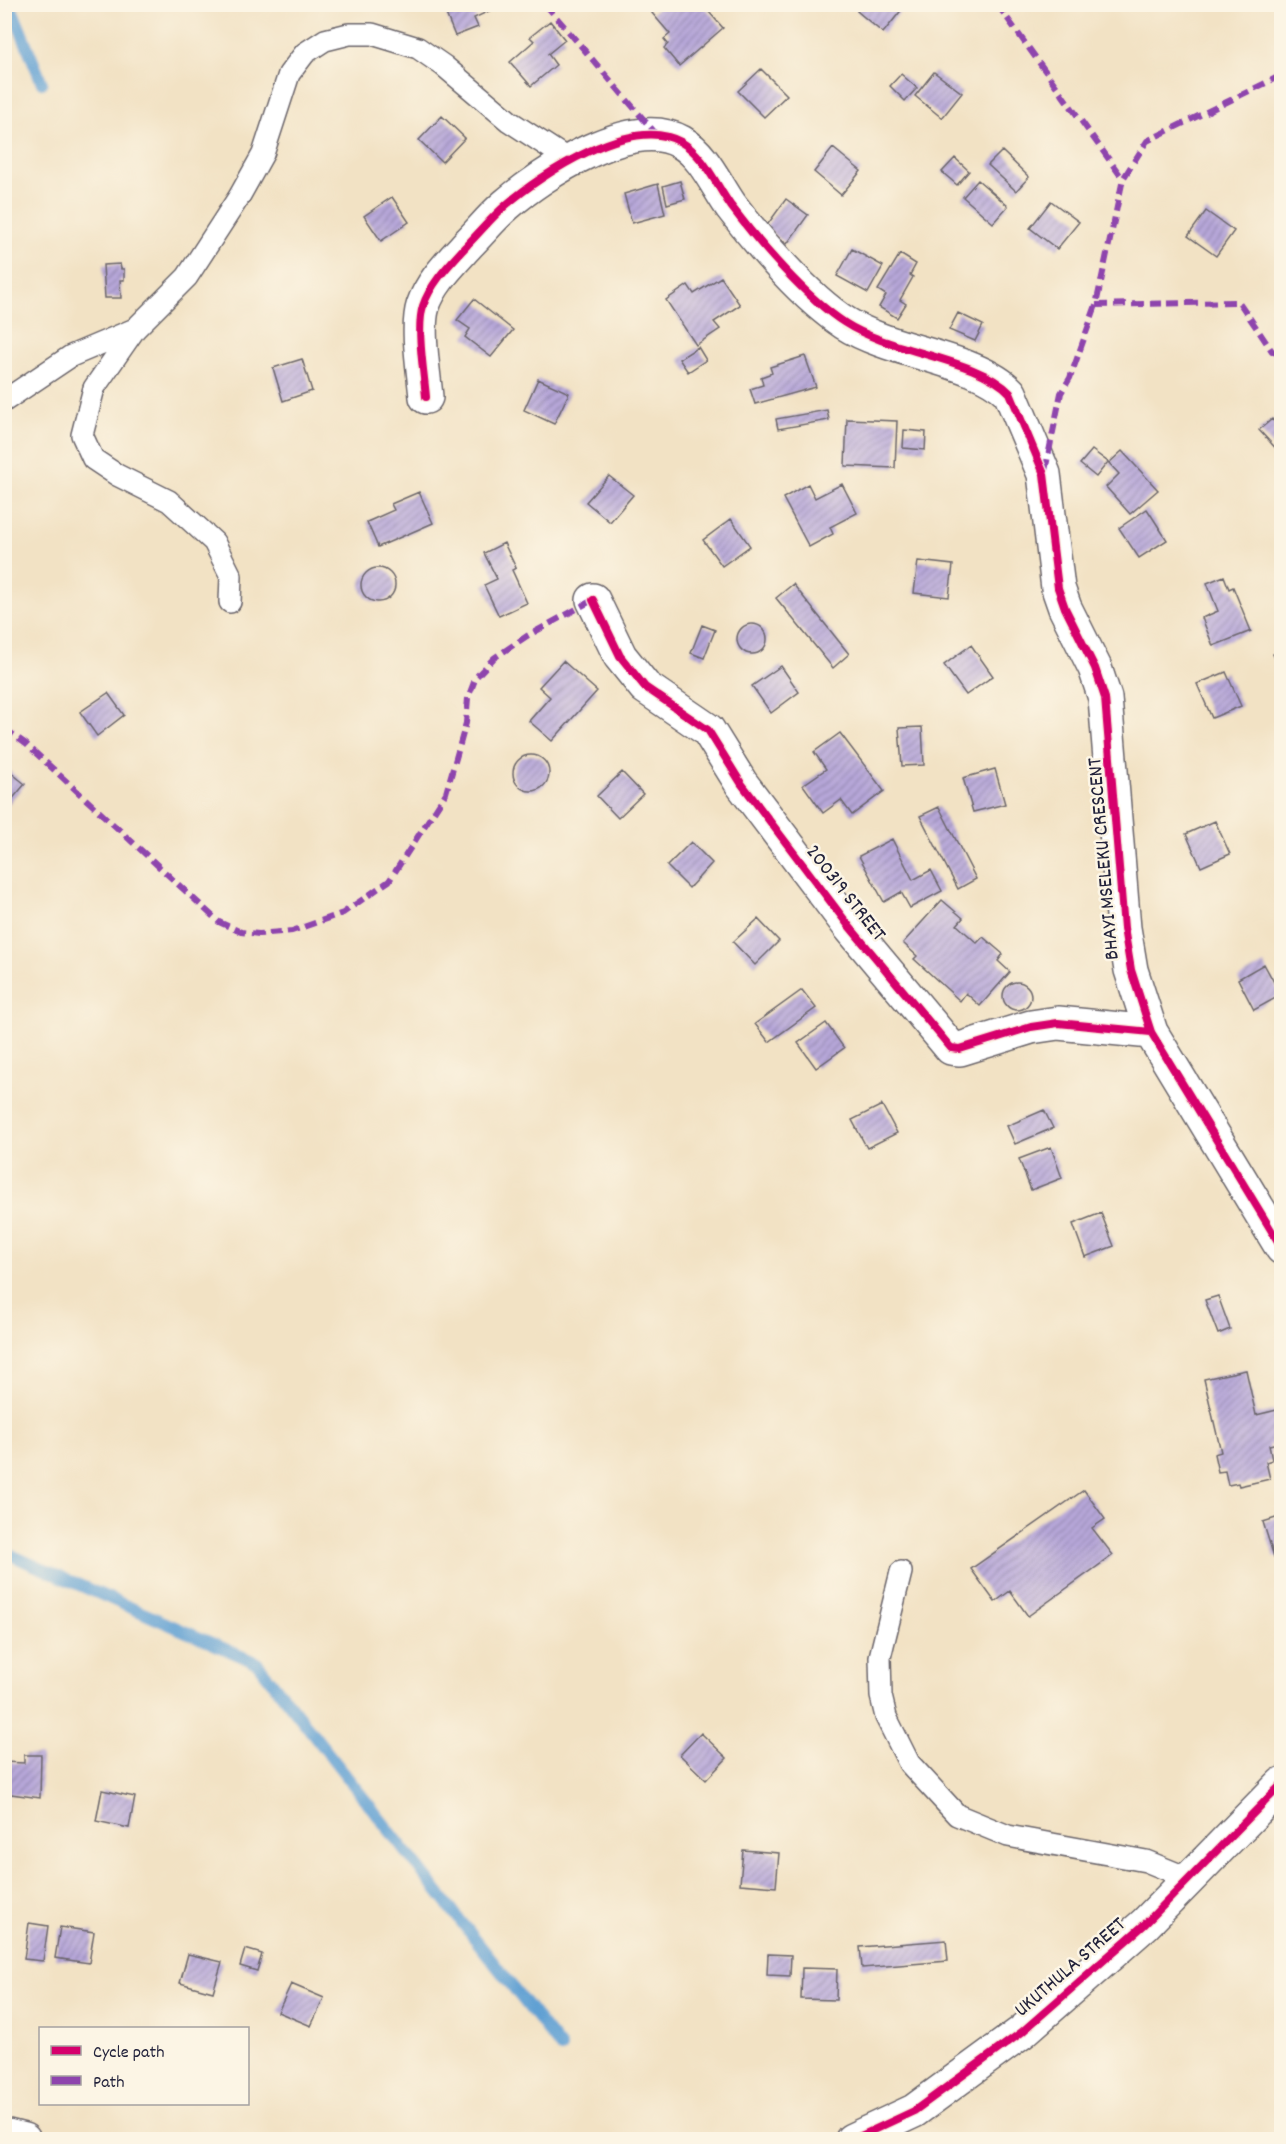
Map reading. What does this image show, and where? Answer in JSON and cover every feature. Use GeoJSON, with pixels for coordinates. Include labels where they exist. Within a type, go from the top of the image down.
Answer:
{"type":"FeatureCollection","features":[{"type":"Feature","properties":{"kind":"street","name":"BHAYI MSELEKU CRESCENT"},"geometry":{"type":"LineString","coordinates":[[569,160],[628,138],[657,135],[680,141],[694,151],[731,206],[783,269],[841,321],[874,340],[977,372],[1001,383],[1010,393],[1044,474],[1058,588],[1095,668],[1105,698],[1124,928],[1131,970],[1151,1032],[1281,1248]]}},
{"type":"Feature","properties":{"kind":"street"},"geometry":{"type":"LineString","coordinates":[[426,397],[421,350],[423,307],[441,273],[505,206],[569,160]]}},
{"type":"Feature","properties":{"kind":"street","name":"200319 STREET"},"geometry":{"type":"LineString","coordinates":[[593,600],[620,656],[645,687],[708,730],[741,783],[849,926],[951,1048],[960,1049],[1031,1027],[1058,1023],[1151,1032]]}},
{"type":"Feature","properties":{"kind":"street","name":"UKUTHULA STREET"},"geometry":{"type":"LineString","coordinates":[[852,2139],[914,2111],[1022,2032],[1145,1924],[1281,1784]]}},
{"type":"Feature","properties":{"kind":"street"},"geometry":{"type":"LineString","coordinates":[[4,2135],[24,2139]]}},
{"type":"Feature","properties":{"kind":"lane"},"geometry":{"type":"LineString","coordinates":[[230,602],[231,576],[214,542],[169,501],[93,459],[82,435],[94,388],[135,329],[187,277],[239,198],[263,154],[289,74],[305,53],[325,40],[349,34],[372,34],[418,48],[444,66],[509,121],[569,160]]}},
{"type":"Feature","properties":{"kind":"lane"},"geometry":{"type":"LineString","coordinates":[[4,401],[71,356],[135,329]]}},
{"type":"Feature","properties":{"kind":"lane"},"geometry":{"type":"LineString","coordinates":[[901,1572],[880,1657],[881,1696],[886,1717],[909,1762],[957,1815],[1008,1836],[1146,1861],[1190,1878]]}},
{"type":"Feature","properties":{"kind":"building"},"geometry":{"type":"Polygon","coordinates":[[[442,4],[504,4],[474,18],[478,27],[455,36],[442,4]]]}},
{"type":"Feature","properties":{"kind":"building"},"geometry":{"type":"Polygon","coordinates":[[[663,4],[702,4],[723,28],[679,66],[664,48],[668,44],[664,39],[670,34],[652,13],[663,4]]]}},
{"type":"Feature","properties":{"kind":"building"},"geometry":{"type":"Polygon","coordinates":[[[862,4],[898,4],[903,8],[883,33],[857,11],[862,4]]]}},
{"type":"Feature","properties":{"kind":"building"},"geometry":{"type":"Polygon","coordinates":[[[550,21],[565,40],[548,54],[556,65],[531,86],[510,62],[534,41],[530,37],[550,21]]]}},
{"type":"Feature","properties":{"kind":"building"},"geometry":{"type":"Polygon","coordinates":[[[761,69],[787,95],[764,117],[738,91],[761,69]]]}},
{"type":"Feature","properties":{"kind":"building"},"geometry":{"type":"Polygon","coordinates":[[[934,72],[962,93],[942,118],[915,96],[934,72]]]}},
{"type":"Feature","properties":{"kind":"building"},"geometry":{"type":"Polygon","coordinates":[[[901,74],[917,88],[905,101],[890,86],[901,74]]]}},
{"type":"Feature","properties":{"kind":"building"},"geometry":{"type":"Polygon","coordinates":[[[442,116],[465,138],[442,162],[419,140],[442,116]]]}},
{"type":"Feature","properties":{"kind":"building"},"geometry":{"type":"Polygon","coordinates":[[[833,148],[861,171],[841,195],[814,172],[833,148]]]}},
{"type":"Feature","properties":{"kind":"building"},"geometry":{"type":"Polygon","coordinates":[[[1002,151],[1029,177],[1016,191],[988,165],[1002,151]]]}},
{"type":"Feature","properties":{"kind":"building"},"geometry":{"type":"Polygon","coordinates":[[[955,158],[969,171],[957,185],[942,172],[955,158]]]}},
{"type":"Feature","properties":{"kind":"building"},"geometry":{"type":"Polygon","coordinates":[[[978,180],[1008,206],[993,223],[963,197],[978,180]]]}},
{"type":"Feature","properties":{"kind":"building"},"geometry":{"type":"Polygon","coordinates":[[[680,181],[685,199],[667,204],[663,186],[680,181]]]}},
{"type":"Feature","properties":{"kind":"building"},"geometry":{"type":"Polygon","coordinates":[[[658,184],[665,214],[632,223],[624,194],[658,184]]]}},
{"type":"Feature","properties":{"kind":"building"},"geometry":{"type":"Polygon","coordinates":[[[392,197],[409,222],[381,241],[364,216],[392,197]]]}},
{"type":"Feature","properties":{"kind":"building"},"geometry":{"type":"Polygon","coordinates":[[[786,199],[808,215],[787,244],[765,228],[786,199]]]}},
{"type":"Feature","properties":{"kind":"building"},"geometry":{"type":"Polygon","coordinates":[[[1051,201],[1079,222],[1057,249],[1030,228],[1051,201]]]}},
{"type":"Feature","properties":{"kind":"building"},"geometry":{"type":"Polygon","coordinates":[[[1206,211],[1234,231],[1216,256],[1188,236],[1206,211]]]}},
{"type":"Feature","properties":{"kind":"building"},"geometry":{"type":"Polygon","coordinates":[[[852,249],[883,266],[868,293],[837,276],[852,249]]]}},
{"type":"Feature","properties":{"kind":"building"},"geometry":{"type":"Polygon","coordinates":[[[900,254],[916,264],[910,275],[913,277],[900,300],[906,304],[897,318],[879,307],[886,295],[878,290],[900,254]]]}},
{"type":"Feature","properties":{"kind":"building"},"geometry":{"type":"Polygon","coordinates":[[[120,264],[121,269],[124,269],[124,280],[120,280],[121,298],[105,298],[103,265],[120,264]]]}},
{"type":"Feature","properties":{"kind":"building"},"geometry":{"type":"Polygon","coordinates":[[[721,277],[740,305],[714,322],[720,329],[696,345],[666,300],[688,285],[694,294],[721,277]]]}},
{"type":"Feature","properties":{"kind":"building"},"geometry":{"type":"Polygon","coordinates":[[[474,299],[513,330],[491,357],[465,337],[470,329],[457,320],[474,299]]]}},
{"type":"Feature","properties":{"kind":"building"},"geometry":{"type":"Polygon","coordinates":[[[958,313],[983,325],[975,341],[949,330],[958,313]]]}},
{"type":"Feature","properties":{"kind":"building"},"geometry":{"type":"Polygon","coordinates":[[[698,347],[706,360],[688,372],[679,359],[698,347]]]}},
{"type":"Feature","properties":{"kind":"building"},"geometry":{"type":"Polygon","coordinates":[[[805,356],[816,387],[755,404],[750,389],[763,385],[761,377],[772,373],[770,367],[805,356]]]}},
{"type":"Feature","properties":{"kind":"building"},"geometry":{"type":"Polygon","coordinates":[[[302,359],[312,391],[283,401],[273,368],[302,359]]]}},
{"type":"Feature","properties":{"kind":"building"},"geometry":{"type":"Polygon","coordinates":[[[538,379],[569,393],[554,424],[524,410],[538,379]]]}},
{"type":"Feature","properties":{"kind":"building"},"geometry":{"type":"Polygon","coordinates":[[[827,410],[829,420],[778,429],[776,419],[827,410]]]}},
{"type":"Feature","properties":{"kind":"building"},"geometry":{"type":"Polygon","coordinates":[[[847,419],[897,421],[895,468],[845,466],[847,419]]]}},
{"type":"Feature","properties":{"kind":"building"},"geometry":{"type":"Polygon","coordinates":[[[1272,419],[1277,425],[1282,421],[1282,455],[1259,430],[1272,419]]]}},
{"type":"Feature","properties":{"kind":"building"},"geometry":{"type":"Polygon","coordinates":[[[904,430],[926,432],[925,450],[903,448],[904,430]]]}},
{"type":"Feature","properties":{"kind":"building"},"geometry":{"type":"Polygon","coordinates":[[[1092,450],[1108,462],[1096,477],[1080,464],[1092,450]]]}},
{"type":"Feature","properties":{"kind":"building"},"geometry":{"type":"Polygon","coordinates":[[[1122,451],[1158,490],[1130,514],[1106,487],[1119,474],[1109,463],[1122,451]]]}},
{"type":"Feature","properties":{"kind":"building"},"geometry":{"type":"Polygon","coordinates":[[[609,476],[633,495],[610,522],[586,502],[609,476]]]}},
{"type":"Feature","properties":{"kind":"building"},"geometry":{"type":"Polygon","coordinates":[[[808,484],[815,498],[842,484],[857,513],[830,527],[833,534],[809,547],[783,498],[808,484]]]}},
{"type":"Feature","properties":{"kind":"building"},"geometry":{"type":"Polygon","coordinates":[[[419,492],[433,523],[378,547],[367,522],[394,510],[391,504],[419,492]]]}},
{"type":"Feature","properties":{"kind":"building"},"geometry":{"type":"Polygon","coordinates":[[[1147,509],[1167,540],[1139,558],[1119,528],[1147,509]]]}},
{"type":"Feature","properties":{"kind":"building"},"geometry":{"type":"Polygon","coordinates":[[[731,519],[750,546],[722,566],[703,540],[731,519]]]}},
{"type":"Feature","properties":{"kind":"building"},"geometry":{"type":"Polygon","coordinates":[[[504,543],[516,568],[512,570],[527,603],[499,616],[484,585],[497,579],[484,553],[504,543]]]}},
{"type":"Feature","properties":{"kind":"building"},"geometry":{"type":"Polygon","coordinates":[[[918,561],[953,565],[949,597],[914,593],[918,561]]]}},
{"type":"Feature","properties":{"kind":"building"},"geometry":{"type":"Polygon","coordinates":[[[378,568],[390,573],[395,585],[390,597],[378,602],[366,597],[361,585],[366,573],[378,568]]]}},
{"type":"Feature","properties":{"kind":"building"},"geometry":{"type":"Polygon","coordinates":[[[1224,576],[1229,589],[1233,587],[1251,631],[1213,646],[1202,618],[1218,611],[1207,583],[1224,576]]]}},
{"type":"Feature","properties":{"kind":"building"},"geometry":{"type":"Polygon","coordinates":[[[793,584],[849,654],[833,668],[776,598],[793,584]]]}},
{"type":"Feature","properties":{"kind":"building"},"geometry":{"type":"Polygon","coordinates":[[[752,624],[763,628],[767,639],[763,650],[752,654],[741,650],[737,639],[741,628],[752,624]]]}},
{"type":"Feature","properties":{"kind":"building"},"geometry":{"type":"Polygon","coordinates":[[[702,625],[715,630],[704,658],[691,653],[702,625]]]}},
{"type":"Feature","properties":{"kind":"building"},"geometry":{"type":"Polygon","coordinates":[[[971,645],[993,676],[966,695],[944,665],[971,645]]]}},
{"type":"Feature","properties":{"kind":"building"},"geometry":{"type":"Polygon","coordinates":[[[1282,650],[1282,673],[1273,654],[1282,650]]]}},
{"type":"Feature","properties":{"kind":"building"},"geometry":{"type":"Polygon","coordinates":[[[563,661],[597,691],[552,741],[529,721],[550,697],[539,687],[563,661]]]}},
{"type":"Feature","properties":{"kind":"building"},"geometry":{"type":"Polygon","coordinates":[[[781,666],[799,692],[771,713],[752,686],[781,666]]]}},
{"type":"Feature","properties":{"kind":"building"},"geometry":{"type":"Polygon","coordinates":[[[1226,672],[1241,706],[1212,718],[1197,684],[1226,672]]]}},
{"type":"Feature","properties":{"kind":"building"},"geometry":{"type":"Polygon","coordinates":[[[108,693],[124,715],[97,736],[80,712],[108,693]]]}},
{"type":"Feature","properties":{"kind":"building"},"geometry":{"type":"Polygon","coordinates":[[[922,727],[924,765],[902,766],[899,728],[922,727]]]}},
{"type":"Feature","properties":{"kind":"building"},"geometry":{"type":"Polygon","coordinates":[[[840,733],[884,791],[852,815],[841,800],[823,813],[803,785],[826,769],[814,752],[840,733]]]}},
{"type":"Feature","properties":{"kind":"building"},"geometry":{"type":"Polygon","coordinates":[[[531,755],[543,761],[549,773],[543,785],[531,791],[519,785],[513,773],[519,761],[531,755]]]}},
{"type":"Feature","properties":{"kind":"building"},"geometry":{"type":"Polygon","coordinates":[[[4,767],[25,784],[4,809],[4,767]]]}},
{"type":"Feature","properties":{"kind":"building"},"geometry":{"type":"Polygon","coordinates":[[[995,769],[1005,804],[973,812],[963,778],[995,769]]]}},
{"type":"Feature","properties":{"kind":"building"},"geometry":{"type":"Polygon","coordinates":[[[622,772],[643,794],[618,818],[597,796],[622,772]]]}},
{"type":"Feature","properties":{"kind":"building"},"geometry":{"type":"Polygon","coordinates":[[[939,807],[976,879],[958,889],[920,816],[939,807]]]}},
{"type":"Feature","properties":{"kind":"building"},"geometry":{"type":"Polygon","coordinates":[[[1215,821],[1230,854],[1201,867],[1186,834],[1215,821]]]}},
{"type":"Feature","properties":{"kind":"building"},"geometry":{"type":"Polygon","coordinates":[[[892,839],[913,880],[931,870],[942,891],[910,908],[901,892],[884,902],[859,856],[892,839]]]}},
{"type":"Feature","properties":{"kind":"building"},"geometry":{"type":"Polygon","coordinates":[[[691,842],[712,863],[689,888],[667,866],[691,842]]]}},
{"type":"Feature","properties":{"kind":"building"},"geometry":{"type":"Polygon","coordinates":[[[942,900],[963,918],[957,925],[977,943],[983,937],[1003,954],[998,961],[1010,972],[980,1006],[966,993],[960,1001],[914,959],[917,956],[903,943],[942,900]]]}},
{"type":"Feature","properties":{"kind":"building"},"geometry":{"type":"Polygon","coordinates":[[[758,919],[779,941],[755,965],[733,942],[758,919]]]}},
{"type":"Feature","properties":{"kind":"building"},"geometry":{"type":"Polygon","coordinates":[[[1264,964],[1281,995],[1254,1010],[1238,979],[1264,964]]]}},
{"type":"Feature","properties":{"kind":"building"},"geometry":{"type":"Polygon","coordinates":[[[1017,982],[1027,986],[1031,996],[1027,1006],[1017,1010],[1007,1006],[1003,996],[1007,986],[1017,982]]]}},
{"type":"Feature","properties":{"kind":"building"},"geometry":{"type":"Polygon","coordinates":[[[802,990],[816,1008],[769,1042],[755,1024],[802,990]]]}},
{"type":"Feature","properties":{"kind":"building"},"geometry":{"type":"Polygon","coordinates":[[[826,1023],[844,1048],[816,1068],[798,1043],[826,1023]]]}},
{"type":"Feature","properties":{"kind":"building"},"geometry":{"type":"Polygon","coordinates":[[[882,1105],[897,1133],[867,1148],[852,1120],[882,1105]]]}},
{"type":"Feature","properties":{"kind":"building"},"geometry":{"type":"Polygon","coordinates":[[[1044,1110],[1053,1128],[1015,1144],[1007,1126],[1044,1110]]]}},
{"type":"Feature","properties":{"kind":"building"},"geometry":{"type":"Polygon","coordinates":[[[1051,1147],[1062,1178],[1031,1190],[1019,1159],[1051,1147]]]}},
{"type":"Feature","properties":{"kind":"building"},"geometry":{"type":"Polygon","coordinates":[[[1101,1213],[1114,1246],[1085,1257],[1073,1224],[1101,1213]]]}},
{"type":"Feature","properties":{"kind":"building"},"geometry":{"type":"Polygon","coordinates":[[[1218,1296],[1230,1329],[1218,1334],[1205,1300],[1218,1296]]]}},
{"type":"Feature","properties":{"kind":"building"},"geometry":{"type":"Polygon","coordinates":[[[1246,1370],[1256,1415],[1277,1410],[1282,1442],[1269,1445],[1272,1460],[1266,1462],[1270,1479],[1239,1486],[1238,1483],[1228,1485],[1225,1471],[1218,1472],[1214,1454],[1221,1452],[1204,1379],[1246,1370]]]}},
{"type":"Feature","properties":{"kind":"building"},"geometry":{"type":"Polygon","coordinates":[[[1084,1490],[1105,1519],[1092,1528],[1113,1555],[1028,1616],[1010,1591],[995,1602],[971,1569],[1084,1490]]]}},
{"type":"Feature","properties":{"kind":"building"},"geometry":{"type":"Polygon","coordinates":[[[1282,1516],[1282,1555],[1274,1557],[1263,1522],[1282,1516]]]}},
{"type":"Feature","properties":{"kind":"building"},"geometry":{"type":"Polygon","coordinates":[[[701,1733],[727,1758],[706,1780],[680,1755],[701,1733]]]}},
{"type":"Feature","properties":{"kind":"building"},"geometry":{"type":"Polygon","coordinates":[[[24,1755],[41,1755],[40,1798],[4,1793],[4,1762],[24,1763],[24,1755]]]}},
{"type":"Feature","properties":{"kind":"building"},"geometry":{"type":"Polygon","coordinates":[[[102,1790],[135,1797],[129,1828],[96,1821],[102,1790]]]}},
{"type":"Feature","properties":{"kind":"building"},"geometry":{"type":"Polygon","coordinates":[[[743,1850],[779,1853],[776,1887],[740,1884],[743,1850]]]}},
{"type":"Feature","properties":{"kind":"building"},"geometry":{"type":"Polygon","coordinates":[[[29,1923],[48,1926],[43,1961],[24,1959],[29,1923]]]}},
{"type":"Feature","properties":{"kind":"building"},"geometry":{"type":"Polygon","coordinates":[[[60,1927],[94,1932],[89,1963],[55,1958],[60,1927]]]}},
{"type":"Feature","properties":{"kind":"building"},"geometry":{"type":"Polygon","coordinates":[[[946,1940],[948,1961],[862,1968],[860,1947],[946,1940]]]}},
{"type":"Feature","properties":{"kind":"building"},"geometry":{"type":"Polygon","coordinates":[[[245,1949],[262,1954],[257,1971],[240,1966],[245,1949]]]}},
{"type":"Feature","properties":{"kind":"building"},"geometry":{"type":"Polygon","coordinates":[[[188,1954],[222,1962],[213,1992],[180,1983],[188,1954]]]}},
{"type":"Feature","properties":{"kind":"building"},"geometry":{"type":"Polygon","coordinates":[[[768,1954],[791,1955],[790,1976],[767,1975],[768,1954]]]}},
{"type":"Feature","properties":{"kind":"building"},"geometry":{"type":"Polygon","coordinates":[[[802,1968],[837,1969],[836,2000],[801,1999],[802,1968]]]}},
{"type":"Feature","properties":{"kind":"building"},"geometry":{"type":"Polygon","coordinates":[[[291,1984],[324,1998],[311,2026],[278,2012],[291,1984]]]}},
{"type":"Feature","properties":{"kind":"waterway"},"geometry":{"type":"LineString","coordinates":[[10,4],[42,83]]}},
{"type":"Feature","properties":{"kind":"waterway"},"geometry":{"type":"LineString","coordinates":[[4,1552],[257,1663],[561,2048]]}},
{"type":"Feature","properties":{"kind":"marked path"},"geometry":{"type":"LineString","coordinates":[[545,4],[657,135]]}},
{"type":"Feature","properties":{"kind":"marked path"},"geometry":{"type":"LineString","coordinates":[[997,4],[1123,179]]}},
{"type":"Feature","properties":{"kind":"marked path"},"geometry":{"type":"LineString","coordinates":[[1045,471],[1061,393],[1070,378],[1096,305],[1123,179],[1147,141],[1282,75]]}},
{"type":"Feature","properties":{"kind":"marked path"},"geometry":{"type":"LineString","coordinates":[[1096,305],[1239,302],[1272,351],[1282,356]]}},
{"type":"Feature","properties":{"kind":"marked path"},"geometry":{"type":"LineString","coordinates":[[4,728],[26,744],[219,922],[241,932],[259,934],[292,931],[343,913],[389,881],[446,793],[466,723],[468,698],[476,677],[494,658],[527,636],[593,600]]}},
{"type":"Feature","properties":{"kind":"cycle path"},"geometry":{"type":"LineString","coordinates":[[426,397],[420,338],[421,315],[431,289],[455,258],[506,205],[564,164],[614,141],[638,136],[661,135],[681,142],[696,155],[755,236],[799,285],[830,312],[845,323],[886,342],[977,372],[995,381],[1010,393],[1044,474],[1058,588],[1065,608],[1095,668],[1105,698],[1124,928],[1131,970],[1151,1032],[1282,1248]]}},
{"type":"Feature","properties":{"kind":"cycle path"},"geometry":{"type":"LineString","coordinates":[[593,600],[620,656],[645,687],[708,730],[741,783],[849,926],[951,1048],[960,1049],[1031,1027],[1058,1023],[1151,1032]]}},
{"type":"Feature","properties":{"kind":"cycle path"},"geometry":{"type":"LineString","coordinates":[[852,2140],[914,2111],[1022,2032],[1145,1924],[1282,1784]]}}]}
